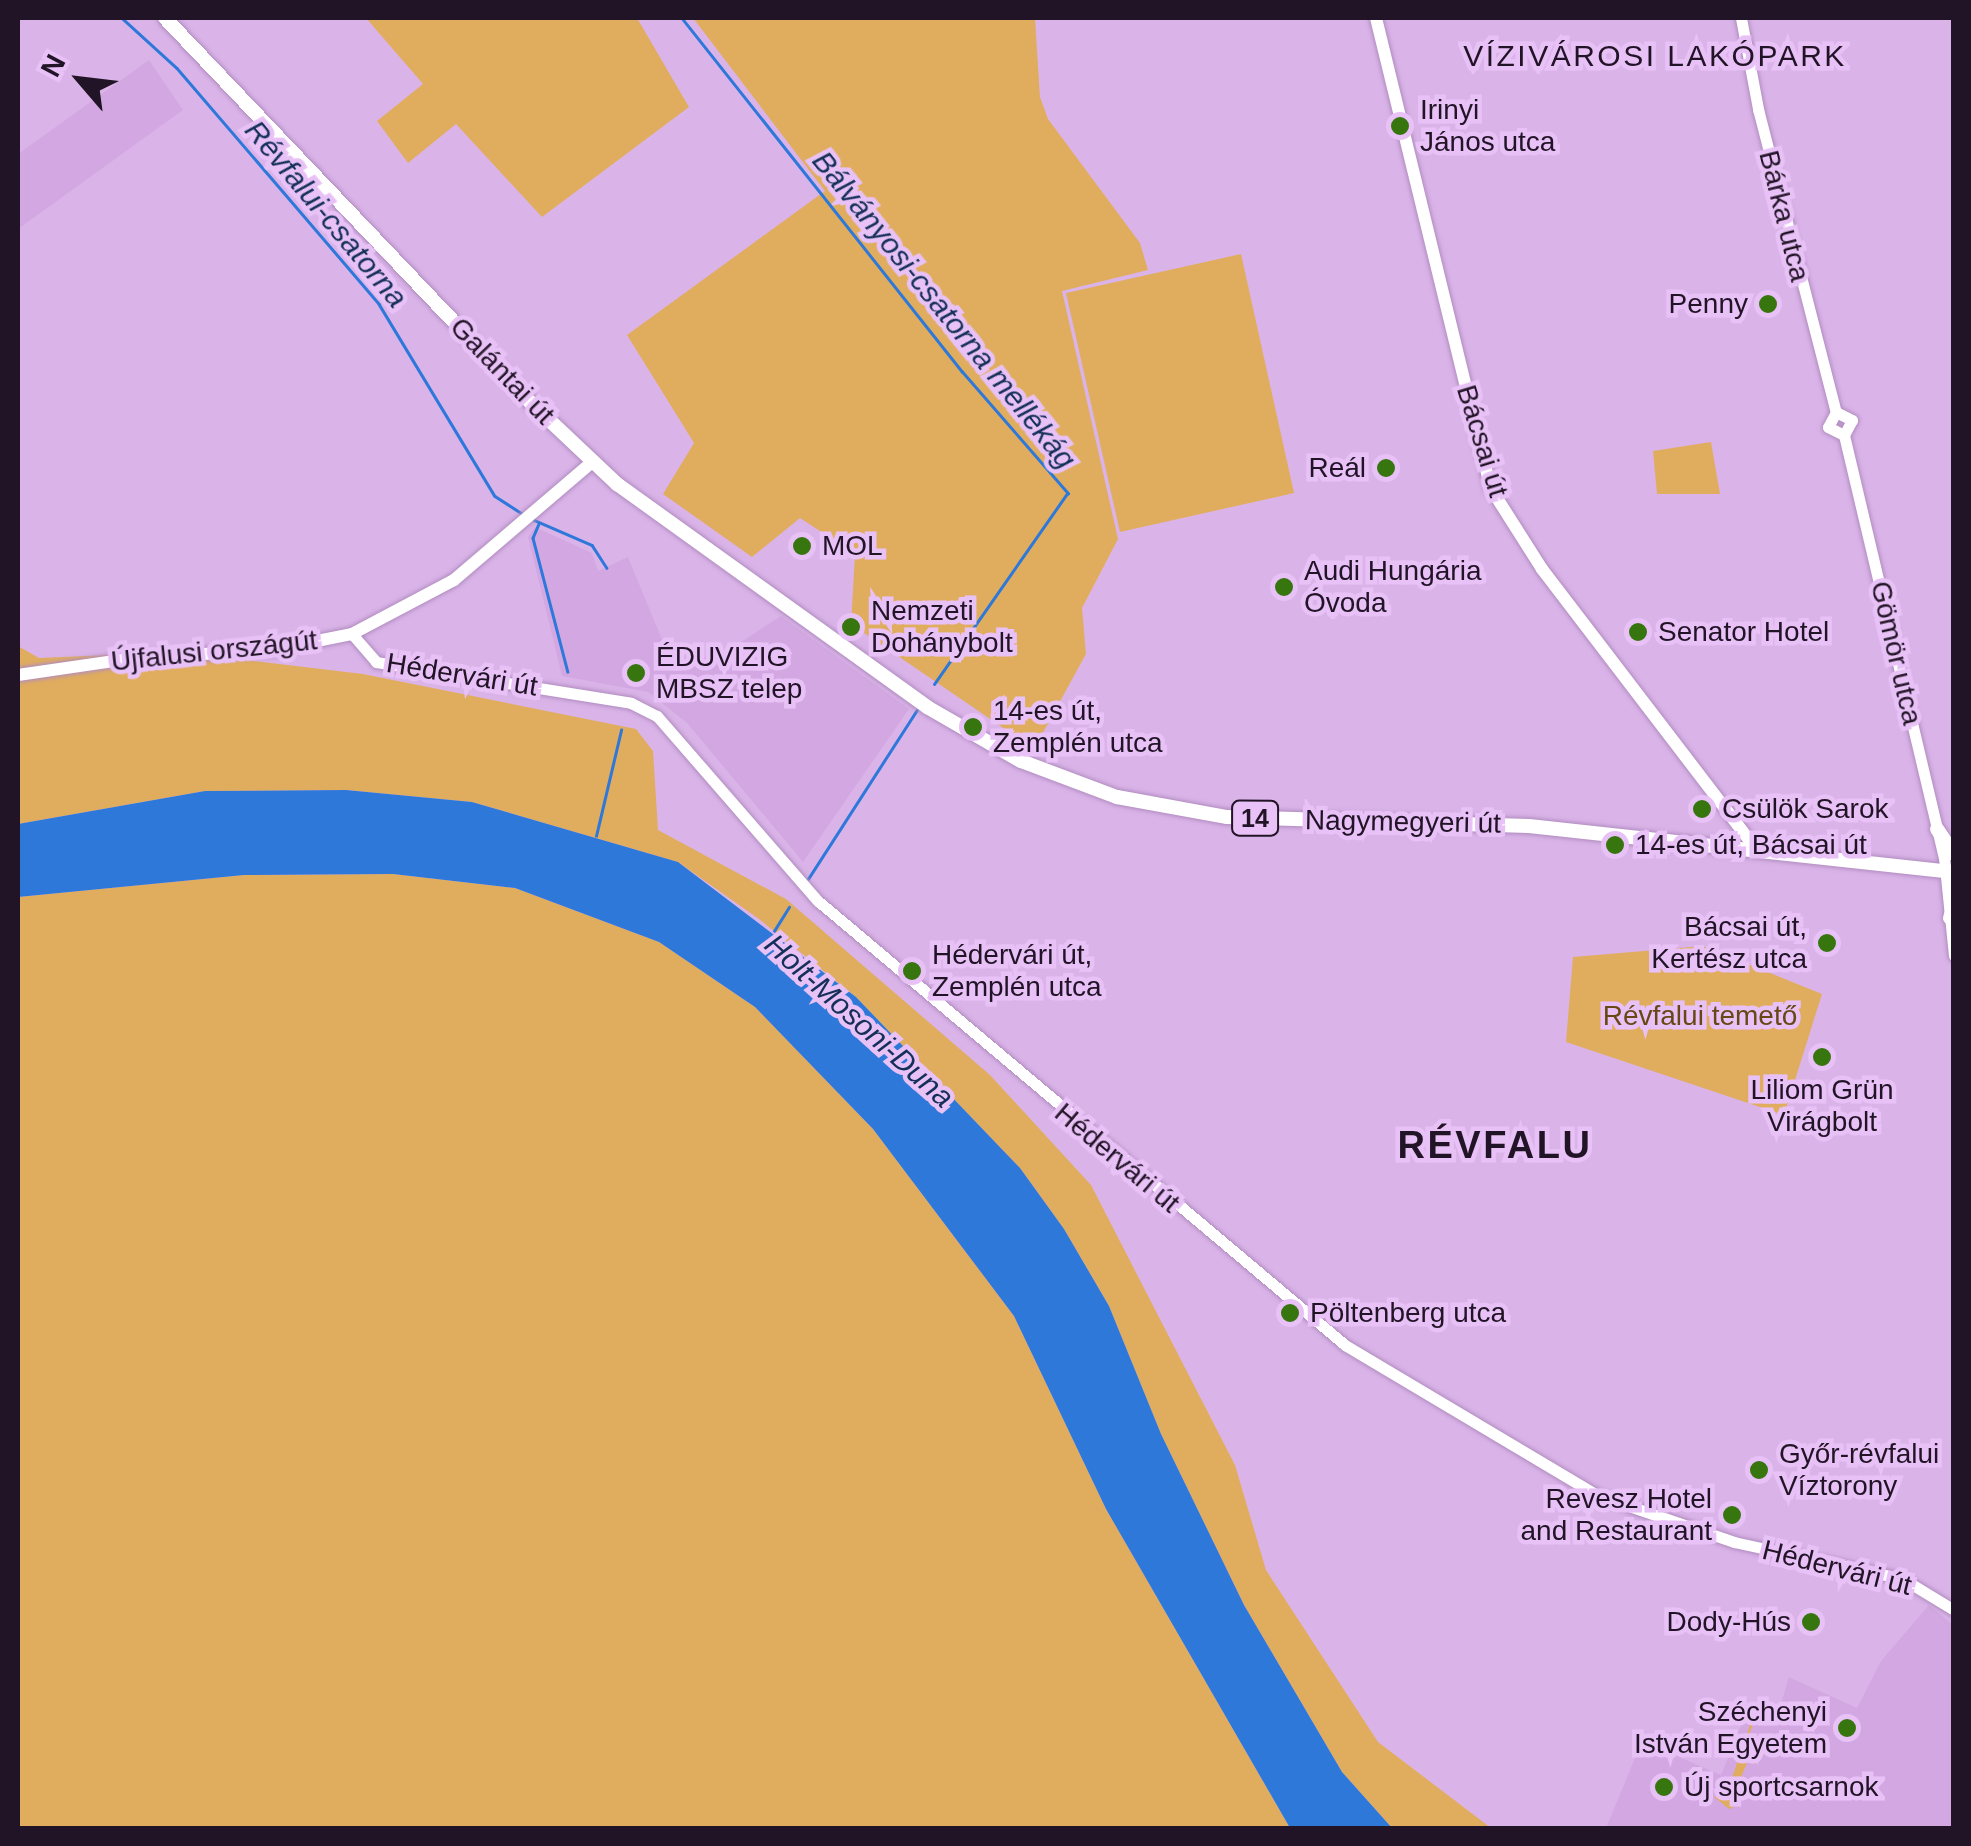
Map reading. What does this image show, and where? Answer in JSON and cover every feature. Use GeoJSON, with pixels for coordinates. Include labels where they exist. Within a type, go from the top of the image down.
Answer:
{"type":"FeatureCollection","features":[{"type":"Feature","properties":{"kind":"main road","name":"Galántai út"},"geometry":{"type":"LineString","coordinates":[[165,18],[592,462]]}},
{"type":"Feature","properties":{"kind":"main road","name":"Bácsai út"},"geometry":{"type":"LineString","coordinates":[[1376,18],[1490,488],[1643,706],[1757,850]]}},
{"type":"Feature","properties":{"kind":"main road","name":"Újfalusi országút"},"geometry":{"type":"LineString","coordinates":[[18,675],[134,658],[272,650],[352,634],[427,600],[523,524],[592,462]]}},
{"type":"Feature","properties":{"kind":"main road","name":"Nagymegyeri út"},"geometry":{"type":"LineString","coordinates":[[592,462],[927,708],[1021,761],[1087,788],[1226,817],[1483,823],[1950,872]]}},
{"type":"Feature","properties":{"kind":"main road"},"geometry":{"type":"LineString","coordinates":[[1937,828],[1954,854]]}},
{"type":"Feature","properties":{"kind":"street","name":"Bárka utca"},"geometry":{"type":"LineString","coordinates":[[1741,18],[1758,109],[1836,412],[1852,420],[1844,436]]}},
{"type":"Feature","properties":{"kind":"street","name":"Gömör utca"},"geometry":{"type":"LineString","coordinates":[[1844,436],[1950,872],[1954,955]]}},
{"type":"Feature","properties":{"kind":"street","name":"Hédervári út"},"geometry":{"type":"LineString","coordinates":[[352,634],[376,662],[630,703],[657,716],[818,901],[1345,1345],[1617,1503],[1734,1542],[1899,1578],[1954,1610]]}},
{"type":"Feature","properties":{"kind":"shaded area"},"geometry":{"type":"Polygon","coordinates":[[[149,60],[183,110],[18,229],[18,154],[149,60]]]}},
{"type":"Feature","properties":{"kind":"shaded area"},"geometry":{"type":"Polygon","coordinates":[[[535,527],[592,553],[598,571],[628,557],[670,659],[718,657],[781,616],[909,709],[803,862],[687,723],[648,692],[562,676],[528,537],[535,527]]]}},
{"type":"Feature","properties":{"kind":"shaded area","name":"Széchenyi István Egyetem"},"geometry":{"type":"Polygon","coordinates":[[[1929,1605],[1953,1625],[1953,1828],[1606,1828],[1642,1741],[1721,1775],[1750,1703],[1780,1707],[1789,1677],[1857,1708],[1881,1661],[1929,1605]]]}},
{"type":"Feature","properties":{"kind":"green space"},"geometry":{"type":"Polygon","coordinates":[[[366,18],[637,18],[689,107],[542,217],[456,124],[408,163],[377,121],[423,84],[366,18]]]}},
{"type":"Feature","properties":{"kind":"green space"},"geometry":{"type":"Polygon","coordinates":[[[693,18],[1035,18],[1040,97],[1048,119],[1140,243],[1148,270],[1062,291],[1118,539],[1082,608],[1086,654],[1034,749],[851,624],[855,554],[800,518],[752,557],[663,494],[694,443],[627,335],[825,191],[693,18]]]}},
{"type":"Feature","properties":{"kind":"green space"},"geometry":{"type":"Polygon","coordinates":[[[1241,254],[1294,493],[1120,532],[1066,293],[1241,254]]]}},
{"type":"Feature","properties":{"kind":"green space"},"geometry":{"type":"Polygon","coordinates":[[[1711,442],[1720,494],[1657,494],[1653,451],[1711,442]]]}},
{"type":"Feature","properties":{"kind":"green space"},"geometry":{"type":"Polygon","coordinates":[[[18,646],[39,658],[179,652],[363,674],[636,729],[653,751],[658,830],[786,899],[990,1075],[1091,1185],[1235,1465],[1266,1570],[1378,1742],[1491,1828],[1392,1828],[1342,1772],[1244,1605],[1161,1434],[1109,1306],[1064,1229],[1020,1168],[856,997],[759,919],[678,862],[472,802],[346,790],[205,791],[18,824],[18,646]]]}},
{"type":"Feature","properties":{"kind":"green space"},"geometry":{"type":"Polygon","coordinates":[[[393,874],[515,888],[659,942],[755,1007],[873,1129],[1014,1316],[1106,1509],[1290,1828],[18,1828],[18,897],[244,875],[393,874]]]}},
{"type":"Feature","properties":{"kind":"green space","name":"Révfalui temető"},"geometry":{"type":"Polygon","coordinates":[[[1703,946],[1822,994],[1784,1115],[1566,1042],[1573,957],[1703,946]]]}},
{"type":"Feature","properties":{"kind":"green space"},"geometry":{"type":"Polygon","coordinates":[[[1756,1707],[1773,1712],[1773,1719],[1757,1716],[1746,1741],[1767,1751],[1755,1764],[1748,1761],[1730,1802],[1736,1806],[1729,1809],[1713,1796],[1719,1798],[1719,1784],[1730,1784],[1756,1707]]]}},
{"type":"Feature","properties":{"kind":"water","name":"Holt-Mosoni-Duna"},"geometry":{"type":"Polygon","coordinates":[[[346,790],[472,802],[678,862],[856,997],[1020,1168],[1064,1229],[1109,1306],[1161,1434],[1244,1605],[1342,1772],[1392,1828],[1290,1828],[1106,1509],[1014,1316],[873,1129],[755,1007],[659,942],[515,888],[393,874],[244,875],[18,897],[18,824],[205,791],[346,790]]]}},
{"type":"Feature","properties":{"kind":"waterway","name":"Révfalui-csatorna"},"geometry":{"type":"LineString","coordinates":[[122,18],[177,68],[379,304],[495,496],[523,514]]}},
{"type":"Feature","properties":{"kind":"waterway","name":"Bálványosi-csatorna mellékág"},"geometry":{"type":"LineString","coordinates":[[682,18],[962,371],[1068,493],[935,684]]}},
{"type":"Feature","properties":{"kind":"waterway","name":"Révfalui-csatorna"},"geometry":{"type":"LineString","coordinates":[[534,520],[592,545],[607,568]]}},
{"type":"Feature","properties":{"kind":"waterway"},"geometry":{"type":"LineString","coordinates":[[539,524],[533,538],[568,672]]}},
{"type":"Feature","properties":{"kind":"waterway","name":"Bálványosi-csatorna mellékág"},"geometry":{"type":"LineString","coordinates":[[808,879],[917,710]]}},
{"type":"Feature","properties":{"kind":"waterway","name":"Révfalui-csatorna"},"geometry":{"type":"LineString","coordinates":[[596,836],[621,730]]}},
{"type":"Feature","properties":{"kind":"waterway","name":"Bálványosi-csatorna mellékág"},"geometry":{"type":"LineString","coordinates":[[774,931],[789,907]]}},
{"type":"Feature","properties":{"kind":"place","name":"Irinyi János utca"},"geometry":{"type":"Point","coordinates":[1400,126]}},
{"type":"Feature","properties":{"kind":"place","name":"Penny"},"geometry":{"type":"Point","coordinates":[1768,304]}},
{"type":"Feature","properties":{"kind":"place","name":"Reál"},"geometry":{"type":"Point","coordinates":[1386,468]}},
{"type":"Feature","properties":{"kind":"place","name":"MOL"},"geometry":{"type":"Point","coordinates":[802,546]}},
{"type":"Feature","properties":{"kind":"place","name":"Audi Hungária Óvoda"},"geometry":{"type":"Point","coordinates":[1284,587]}},
{"type":"Feature","properties":{"kind":"place","name":"Nemzeti Dohánybolt"},"geometry":{"type":"Point","coordinates":[851,627]}},
{"type":"Feature","properties":{"kind":"place","name":"Senator Hotel"},"geometry":{"type":"Point","coordinates":[1638,632]}},
{"type":"Feature","properties":{"kind":"place","name":"ÉDUVIZIG MBSZ telep"},"geometry":{"type":"Point","coordinates":[636,673]}},
{"type":"Feature","properties":{"kind":"place","name":"14-es út, Zemplén utca"},"geometry":{"type":"Point","coordinates":[973,727]}},
{"type":"Feature","properties":{"kind":"place","name":"Csülök Sarok"},"geometry":{"type":"Point","coordinates":[1702,809]}},
{"type":"Feature","properties":{"kind":"place","name":"14-es út, Bácsai út"},"geometry":{"type":"Point","coordinates":[1615,845]}},
{"type":"Feature","properties":{"kind":"place","name":"Bácsai út, Kertész utca"},"geometry":{"type":"Point","coordinates":[1827,943]}},
{"type":"Feature","properties":{"kind":"place","name":"Hédervári út, Zemplén utca"},"geometry":{"type":"Point","coordinates":[912,971]}},
{"type":"Feature","properties":{"kind":"place","name":"Liliom Grün Virágbolt"},"geometry":{"type":"Point","coordinates":[1822,1057]}},
{"type":"Feature","properties":{"kind":"place","name":"Pöltenberg utca"},"geometry":{"type":"Point","coordinates":[1290,1313]}},
{"type":"Feature","properties":{"kind":"place","name":"Győr-révfalui Víztorony"},"geometry":{"type":"Point","coordinates":[1759,1470]}},
{"type":"Feature","properties":{"kind":"place","name":"Revesz Hotel and Restaurant"},"geometry":{"type":"Point","coordinates":[1732,1515]}},
{"type":"Feature","properties":{"kind":"place","name":"Dody-Hús"},"geometry":{"type":"Point","coordinates":[1811,1622]}},
{"type":"Feature","properties":{"kind":"place","name":"Széchenyi István Egyetem"},"geometry":{"type":"Point","coordinates":[1847,1728]}},
{"type":"Feature","properties":{"kind":"place","name":"Új sportcsarnok"},"geometry":{"type":"Point","coordinates":[1664,1787]}},
{"type":"Feature","properties":{"kind":"district","name":"VÍZIVÁROSI LAKÓPARK"},"geometry":{"type":"Point","coordinates":[1655,56]}},
{"type":"Feature","properties":{"kind":"district","name":"RÉVFALU"},"geometry":{"type":"Point","coordinates":[1495,1146]}}]}
